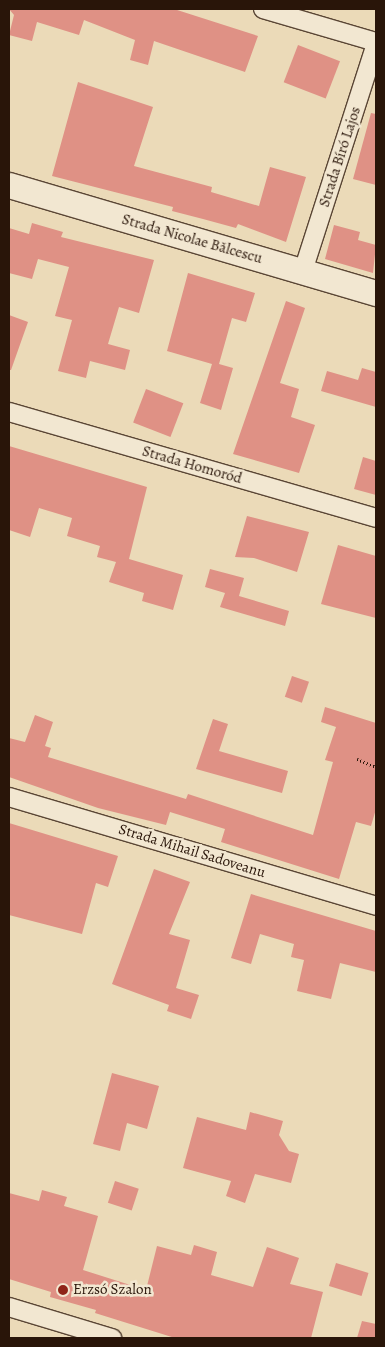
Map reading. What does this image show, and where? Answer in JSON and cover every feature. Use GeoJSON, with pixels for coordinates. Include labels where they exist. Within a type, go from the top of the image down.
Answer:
{"type":"FeatureCollection","features":[{"type":"Feature","properties":{"kind":"main road","name":"Strada Nicolae Bălcescu"},"geometry":{"type":"LineString","coordinates":[[9,185],[376,293]]}},
{"type":"Feature","properties":{"kind":"street"},"geometry":{"type":"LineString","coordinates":[[263,9],[376,42]]}},
{"type":"Feature","properties":{"kind":"street","name":"Strada Bíró Lajos"},"geometry":{"type":"LineString","coordinates":[[303,271],[376,42]]}},
{"type":"Feature","properties":{"kind":"street","name":"Strada Homoród"},"geometry":{"type":"LineString","coordinates":[[9,412],[376,518]]}},
{"type":"Feature","properties":{"kind":"street","name":"Strada Mihail Sadoveanu"},"geometry":{"type":"LineString","coordinates":[[9,797],[376,906]]}},
{"type":"Feature","properties":{"kind":"street"},"geometry":{"type":"LineString","coordinates":[[9,1308],[112,1338]]}},
{"type":"Feature","properties":{"kind":"path"},"geometry":{"type":"LineString","coordinates":[[357,759],[376,767]]}},
{"type":"Feature","properties":{"kind":"building"},"geometry":{"type":"Polygon","coordinates":[[[9,9],[174,9],[258,36],[245,72],[154,41],[148,65],[130,60],[135,40],[84,20],[79,35],[37,22],[32,41],[9,35],[14,15],[9,9]]]}},
{"type":"Feature","properties":{"kind":"building"},"geometry":{"type":"Polygon","coordinates":[[[298,45],[340,61],[326,98],[284,82],[298,45]]]}},
{"type":"Feature","properties":{"kind":"building"},"geometry":{"type":"Polygon","coordinates":[[[78,82],[153,107],[134,166],[212,187],[211,192],[259,206],[270,167],[306,177],[286,242],[238,224],[236,228],[172,211],[173,207],[52,176],[78,82]]]}},
{"type":"Feature","properties":{"kind":"building"},"geometry":{"type":"Polygon","coordinates":[[[371,113],[376,114],[376,185],[353,179],[371,113]]]}},
{"type":"Feature","properties":{"kind":"building"},"geometry":{"type":"Polygon","coordinates":[[[32,223],[63,232],[61,237],[154,260],[139,313],[119,307],[108,344],[130,350],[125,370],[90,361],[86,378],[58,371],[72,320],[55,316],[69,267],[38,259],[32,279],[9,273],[9,228],[29,234],[32,223]]]}},
{"type":"Feature","properties":{"kind":"building"},"geometry":{"type":"Polygon","coordinates":[[[334,225],[360,232],[358,240],[376,245],[373,273],[325,259],[334,225]]]}},
{"type":"Feature","properties":{"kind":"building"},"geometry":{"type":"Polygon","coordinates":[[[188,273],[255,293],[246,322],[232,318],[219,364],[233,368],[221,410],[200,403],[212,364],[167,351],[188,273]]]}},
{"type":"Feature","properties":{"kind":"building"},"geometry":{"type":"Polygon","coordinates":[[[286,301],[305,308],[280,383],[299,389],[291,417],[315,425],[299,473],[233,454],[286,301]]]}},
{"type":"Feature","properties":{"kind":"building"},"geometry":{"type":"Polygon","coordinates":[[[9,315],[28,322],[11,370],[9,370],[9,315]]]}},
{"type":"Feature","properties":{"kind":"building"},"geometry":{"type":"Polygon","coordinates":[[[362,368],[376,372],[376,407],[321,391],[327,371],[358,380],[362,368]]]}},
{"type":"Feature","properties":{"kind":"building"},"geometry":{"type":"Polygon","coordinates":[[[146,389],[183,403],[170,437],[133,423],[146,389]]]}},
{"type":"Feature","properties":{"kind":"building"},"geometry":{"type":"Polygon","coordinates":[[[9,446],[147,487],[129,559],[183,575],[173,610],[142,601],[144,593],[109,582],[116,562],[97,557],[100,546],[67,536],[72,518],[39,508],[30,537],[9,530],[9,446]]]}},
{"type":"Feature","properties":{"kind":"building"},"geometry":{"type":"Polygon","coordinates":[[[363,457],[376,461],[376,495],[354,489],[363,457]]]}},
{"type":"Feature","properties":{"kind":"building"},"geometry":{"type":"Polygon","coordinates":[[[247,516],[309,532],[297,572],[254,558],[235,557],[247,516]]]}},
{"type":"Feature","properties":{"kind":"building"},"geometry":{"type":"Polygon","coordinates":[[[338,545],[376,556],[376,618],[321,604],[338,545]]]}},
{"type":"Feature","properties":{"kind":"building"},"geometry":{"type":"Polygon","coordinates":[[[210,569],[244,578],[239,596],[289,611],[285,626],[220,607],[225,593],[205,587],[210,569]]]}},
{"type":"Feature","properties":{"kind":"building"},"geometry":{"type":"Polygon","coordinates":[[[292,676],[309,682],[302,703],[285,697],[292,676]]]}},
{"type":"Feature","properties":{"kind":"building"},"geometry":{"type":"Polygon","coordinates":[[[325,707],[376,723],[376,809],[371,826],[356,822],[339,879],[221,842],[225,829],[170,812],[166,825],[98,808],[9,777],[9,738],[25,742],[35,715],[53,722],[45,746],[51,748],[48,757],[186,799],[188,794],[313,835],[333,762],[325,760],[336,727],[321,722],[325,707]]]}},
{"type":"Feature","properties":{"kind":"building"},"geometry":{"type":"Polygon","coordinates":[[[213,719],[228,724],[219,751],[288,771],[282,793],[196,769],[213,719]]]}},
{"type":"Feature","properties":{"kind":"building"},"geometry":{"type":"Polygon","coordinates":[[[9,823],[118,856],[108,887],[96,883],[82,934],[9,915],[9,823]]]}},
{"type":"Feature","properties":{"kind":"building"},"geometry":{"type":"Polygon","coordinates":[[[154,869],[190,882],[169,934],[190,940],[176,988],[199,995],[191,1019],[167,1011],[169,1005],[112,984],[154,869]]]}},
{"type":"Feature","properties":{"kind":"building"},"geometry":{"type":"Polygon","coordinates":[[[251,894],[376,931],[376,972],[340,963],[331,999],[297,991],[304,960],[291,957],[294,944],[260,934],[251,964],[231,958],[251,894]]]}},
{"type":"Feature","properties":{"kind":"building"},"geometry":{"type":"Polygon","coordinates":[[[112,1073],[159,1086],[147,1129],[127,1123],[120,1151],[93,1144],[112,1073]]]}},
{"type":"Feature","properties":{"kind":"building"},"geometry":{"type":"Polygon","coordinates":[[[250,1112],[283,1121],[279,1135],[289,1151],[299,1154],[291,1183],[255,1174],[245,1203],[226,1196],[231,1181],[183,1168],[197,1117],[246,1130],[250,1112]]]}},
{"type":"Feature","properties":{"kind":"building"},"geometry":{"type":"Polygon","coordinates":[[[115,1181],[139,1189],[132,1211],[108,1203],[115,1181]]]}},
{"type":"Feature","properties":{"kind":"building"},"geometry":{"type":"Polygon","coordinates":[[[42,1190],[67,1197],[64,1206],[98,1216],[83,1270],[146,1290],[157,1246],[191,1255],[194,1245],[217,1252],[211,1275],[253,1287],[267,1247],[299,1258],[290,1284],[323,1292],[311,1338],[175,1338],[95,1313],[96,1310],[50,1297],[51,1292],[9,1279],[9,1193],[39,1201],[42,1190]]]}},
{"type":"Feature","properties":{"kind":"building"},"geometry":{"type":"Polygon","coordinates":[[[336,1263],[369,1273],[361,1296],[329,1286],[336,1263]]]}},
{"type":"Feature","properties":{"kind":"building"},"geometry":{"type":"Polygon","coordinates":[[[362,1321],[376,1324],[376,1338],[357,1338],[362,1321]]]}},
{"type":"Feature","properties":{"kind":"place","name":"Erzsó Szalon"},"geometry":{"type":"Point","coordinates":[63,1290]}}]}
